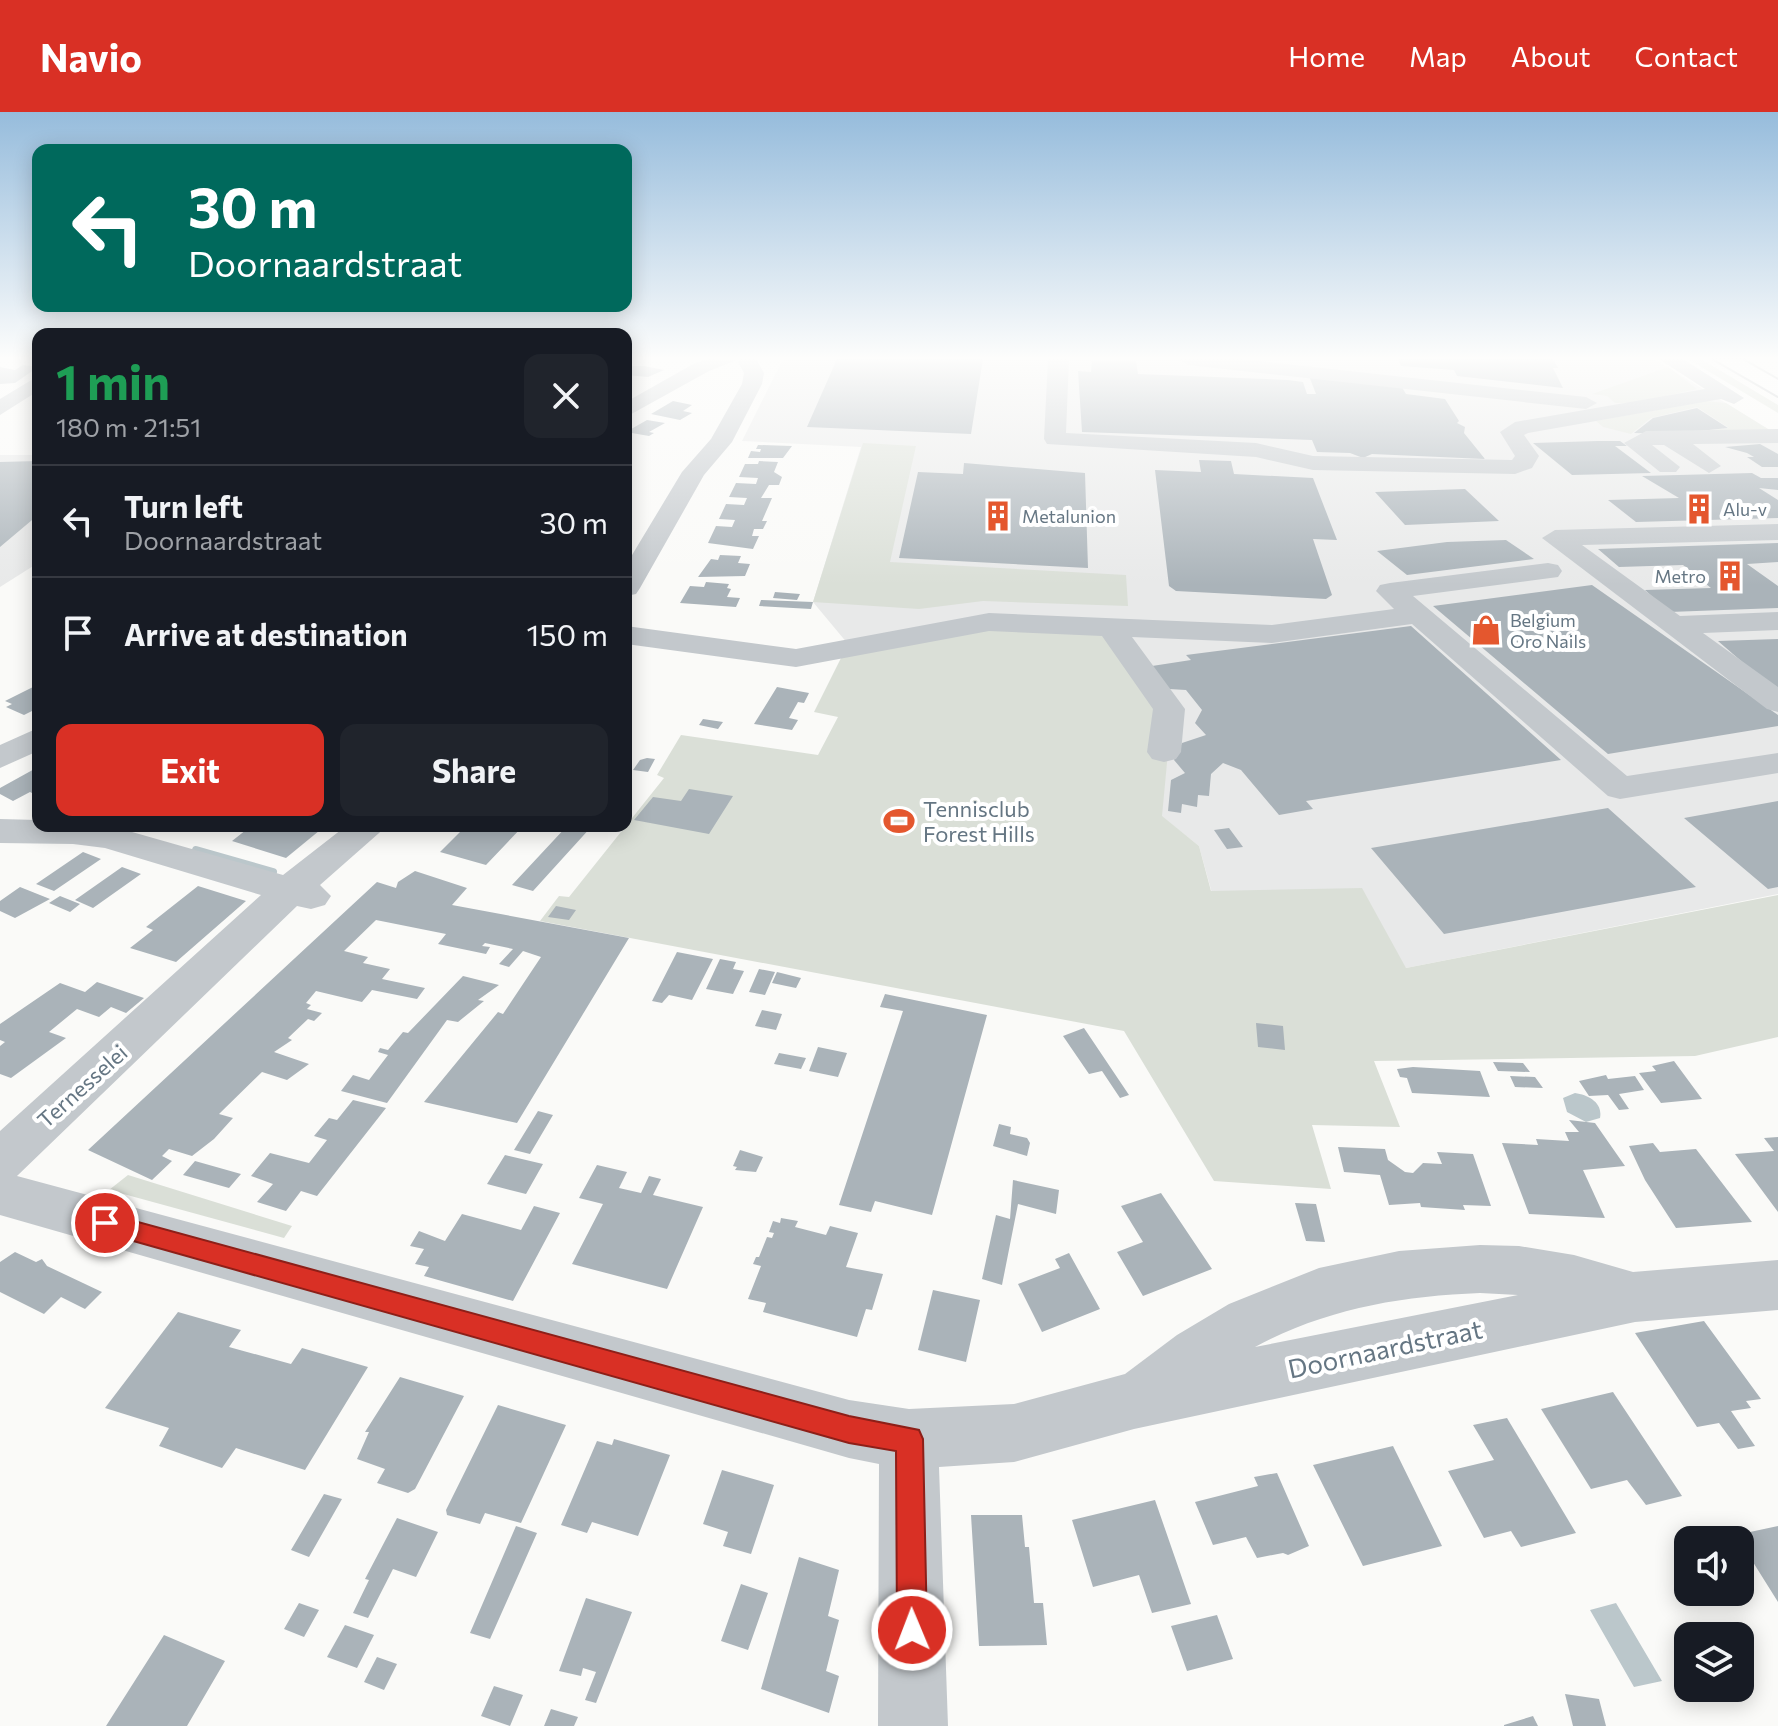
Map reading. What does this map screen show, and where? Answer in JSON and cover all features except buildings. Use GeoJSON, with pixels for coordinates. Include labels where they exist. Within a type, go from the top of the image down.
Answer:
{"type":"FeatureCollection","features":[{"type":"Feature","properties":{"kind":"street"},"geometry":{"type":"LineString","coordinates":[[632,578],[694,472],[725,434]]}},
{"type":"Feature","properties":{"kind":"street"},"geometry":{"type":"LineString","coordinates":[[1055,434],[1055,439],[1066,443],[1256,450],[1313,463],[1515,467],[1524,463],[1527,456],[1513,434]]}},
{"type":"Feature","properties":{"kind":"street"},"geometry":{"type":"LineString","coordinates":[[1668,467],[1635,443],[1646,438],[1778,436]]}},
{"type":"Feature","properties":{"kind":"street"},"geometry":{"type":"LineString","coordinates":[[1669,438],[1709,466]]}},
{"type":"Feature","properties":{"kind":"street"},"geometry":{"type":"LineString","coordinates":[[1778,532],[1555,538],[1778,702]]}},
{"type":"Feature","properties":{"kind":"street"},"geometry":{"type":"LineString","coordinates":[[1548,571],[1390,591],[1620,788],[1778,763]]}},
{"type":"Feature","properties":{"kind":"street"},"geometry":{"type":"LineString","coordinates":[[632,636],[796,658],[989,622],[1272,634],[1417,615]]}},
{"type":"Feature","properties":{"kind":"street"},"geometry":{"type":"LineString","coordinates":[[1674,625],[1778,621]]}},
{"type":"Feature","properties":{"kind":"street"},"geometry":{"type":"LineString","coordinates":[[1111,628],[1169,709],[1164,752]]}},
{"type":"Feature","properties":{"kind":"street"},"geometry":{"type":"LineString","coordinates":[[0,831],[32,831]]}},
{"type":"Feature","properties":{"kind":"street"},"geometry":{"type":"LineString","coordinates":[[73,832],[108,837],[305,894]]}},
{"type":"Feature","properties":{"kind":"street","name":"Ternesselei"},"geometry":{"type":"LineString","coordinates":[[0,1161],[164,1011],[305,894],[363,832]]}},
{"type":"Feature","properties":{"kind":"street","name":"Ternesselei"},"geometry":{"type":"LineString","coordinates":[[305,894],[360,861],[382,832]]}},
{"type":"Feature","properties":{"kind":"street","name":"Doornaardstraat"},"geometry":{"type":"LineString","coordinates":[[0,1193],[849,1429],[909,1439],[1014,1433],[1134,1400],[1635,1297],[1778,1285]]}},
{"type":"Feature","properties":{"kind":"street","name":"Doornaardstraat"},"geometry":{"type":"LineString","coordinates":[[1134,1400],[1248,1322],[1326,1291],[1394,1274],[1467,1270],[1555,1275],[1635,1297]]}},
{"type":"Feature","properties":{"kind":"street"},"geometry":{"type":"LineString","coordinates":[[909,1439],[913,1726]]}},
{"type":"Feature","properties":{"kind":"shaded area"},"geometry":{"type":"Polygon","coordinates":[[[745,434],[1777,434],[1778,894],[1406,968],[1213,897],[1199,846],[1161,816],[1172,710],[848,644],[813,602],[861,447],[742,441],[745,434]]]}},
{"type":"Feature","properties":{"kind":"shaded area"},"geometry":{"type":"Polygon","coordinates":[[[863,443],[916,446],[890,562],[1126,575],[1128,606],[983,601],[919,609],[813,602],[863,443]]]}},
{"type":"Feature","properties":{"kind":"shaded area"},"geometry":{"type":"Polygon","coordinates":[[[0,455],[32,455],[32,567],[0,587],[0,455]]]}},
{"type":"Feature","properties":{"kind":"shaded area","name":"Tennisclub Forest Hills"},"geometry":{"type":"Polygon","coordinates":[[[992,617],[1111,623],[1172,710],[1162,816],[1199,846],[1211,891],[1362,888],[1406,968],[1778,895],[1778,1037],[1695,1056],[1374,1061],[1400,1127],[1312,1125],[1331,1189],[1214,1181],[1124,1031],[540,921],[559,896],[569,897],[621,832],[632,832],[632,818],[664,778],[657,775],[681,735],[818,755],[838,717],[814,712],[848,644],[992,617]]]}},
{"type":"Feature","properties":{"kind":"shaded area"},"geometry":{"type":"Polygon","coordinates":[[[1575,1093],[1594,1101],[1600,1118],[1586,1122],[1567,1112],[1563,1098],[1575,1093]]]}},
{"type":"Feature","properties":{"kind":"shaded area"},"geometry":{"type":"Polygon","coordinates":[[[128,1175],[292,1226],[284,1238],[109,1190],[128,1175]]]}},
{"type":"Feature","properties":{"kind":"shaded area"},"geometry":{"type":"Polygon","coordinates":[[[1616,1603],[1662,1681],[1634,1687],[1590,1610],[1616,1603]]]}},
{"type":"Feature","properties":{"kind":"waterway"},"geometry":{"type":"LineString","coordinates":[[196,850],[273,872]]}},
{"type":"Feature","properties":{"kind":"place","name":"Alu-v"},"geometry":{"type":"Point","coordinates":[1699,509]}},
{"type":"Feature","properties":{"kind":"place","name":"Metalunion"},"geometry":{"type":"Point","coordinates":[998,516]}},
{"type":"Feature","properties":{"kind":"place","name":"Metro"},"geometry":{"type":"Point","coordinates":[1730,576]}},
{"type":"Feature","properties":{"kind":"place","name":"Belgium Oro Nails"},"geometry":{"type":"Point","coordinates":[1486,630]}},
{"type":"Feature","properties":{"kind":"place","name":"Tennisclub Forest Hills"},"geometry":{"type":"Point","coordinates":[899,821]}},
{"type":"Feature","properties":{"kind":"route"},"geometry":{"type":"LineString","coordinates":[[105,1223],[849,1429],[909,1439],[912,1630]]}}]}
